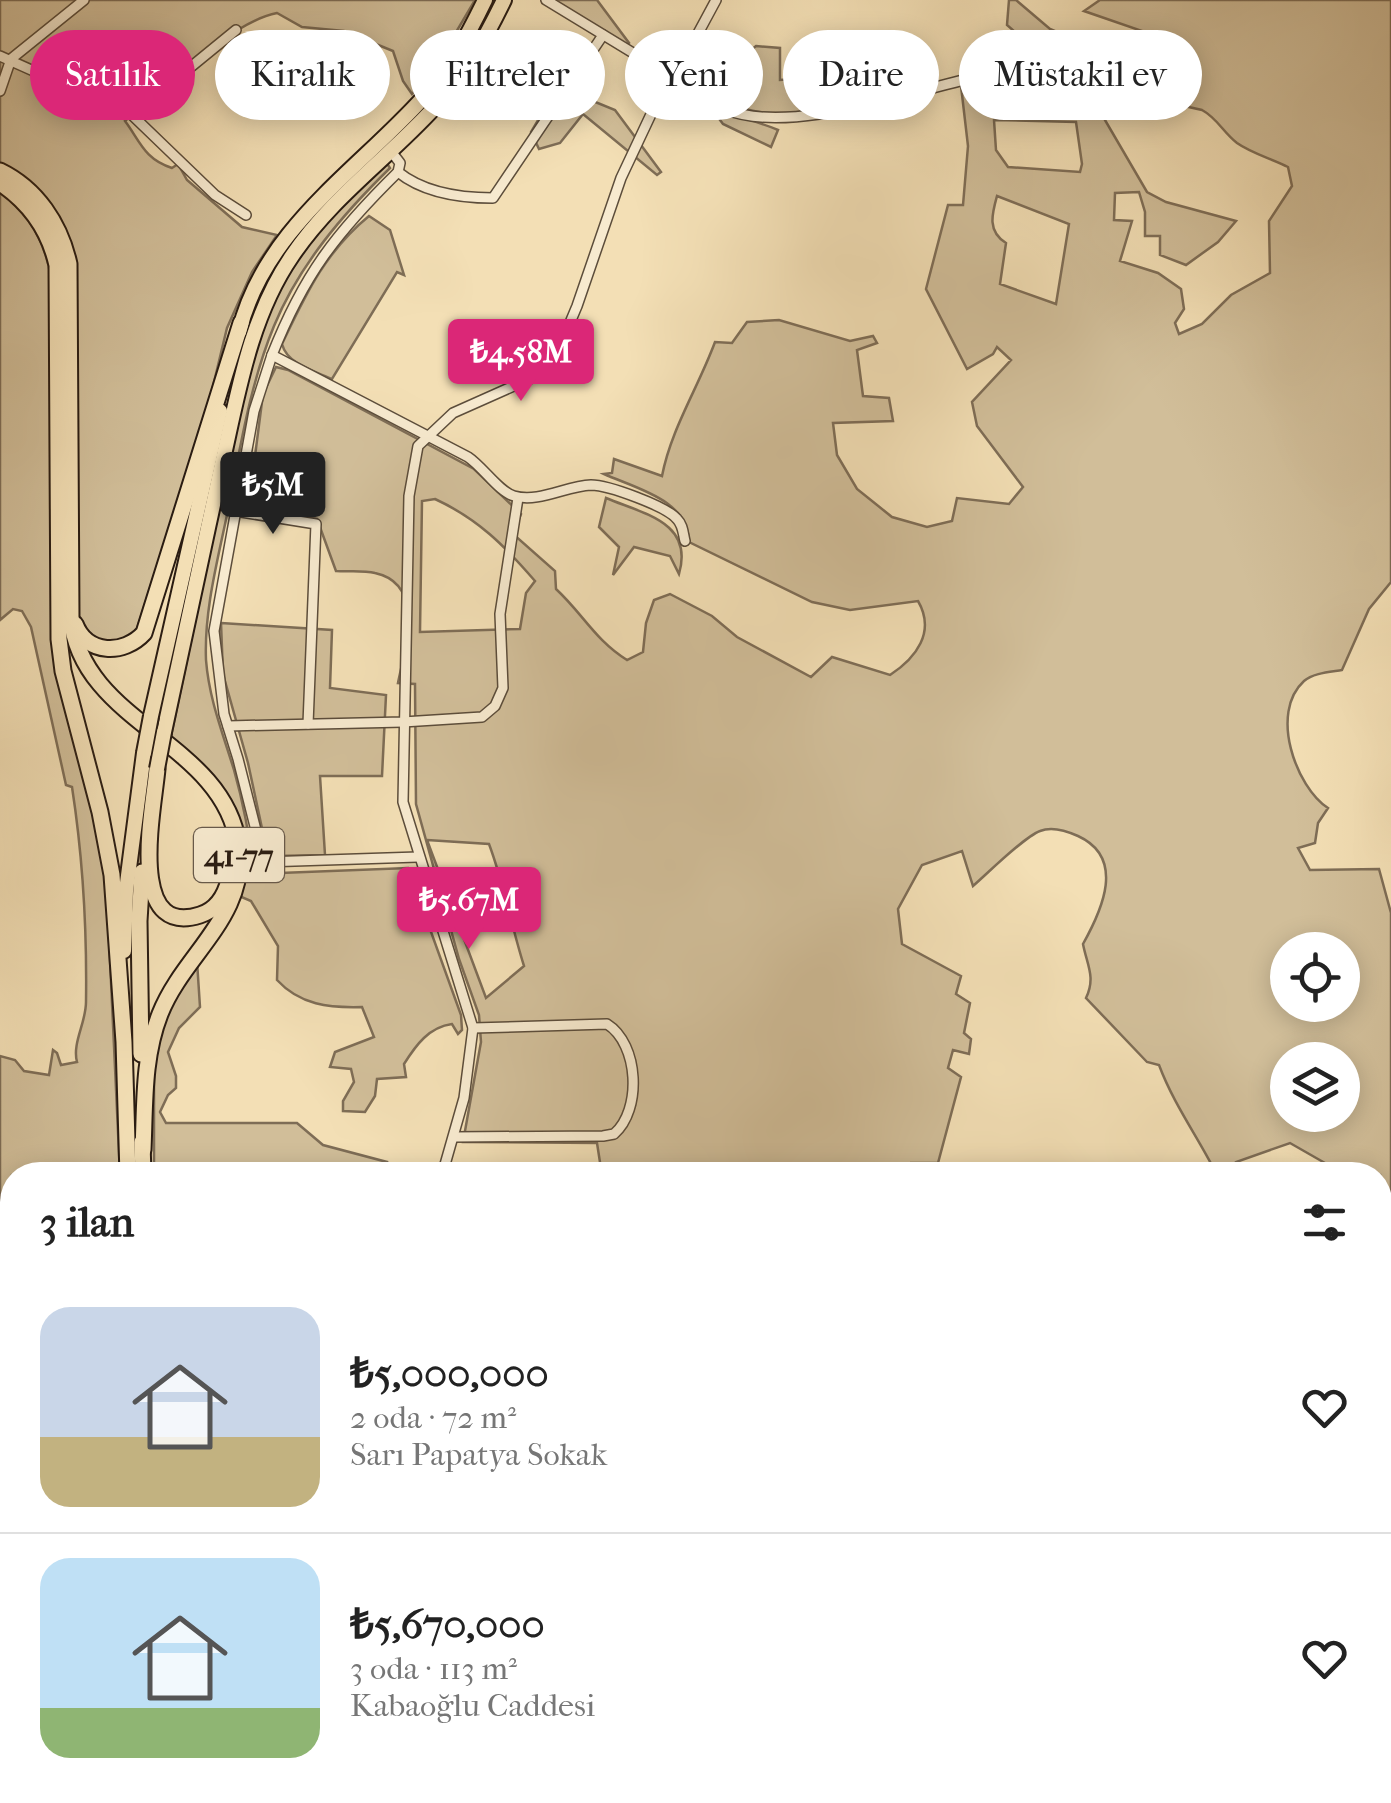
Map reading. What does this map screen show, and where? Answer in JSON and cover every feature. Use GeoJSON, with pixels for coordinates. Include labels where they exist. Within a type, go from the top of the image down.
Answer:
{"type":"FeatureCollection","features":[{"type":"Feature","properties":{"kind":"highway","name":"41-77"},"geometry":{"type":"LineString","coordinates":[[0,171],[30,191],[49,214],[69,264],[63,671],[109,856],[124,1042],[128,1162]]}},
{"type":"Feature","properties":{"kind":"highway","name":"41-77"},"geometry":{"type":"LineString","coordinates":[[0,183],[24,201],[36,217],[52,244],[57,265],[65,600],[74,640],[92,677],[210,783],[226,805],[238,843],[239,869],[230,906],[174,984],[151,1039],[142,1162]]}},
{"type":"Feature","properties":{"kind":"highway"},"geometry":{"type":"LineString","coordinates":[[65,600],[77,629],[96,646],[123,648],[144,632],[241,323]]}},
{"type":"Feature","properties":{"kind":"highway"},"geometry":{"type":"LineString","coordinates":[[65,600],[69,650],[90,690],[192,778],[218,809],[228,834],[230,872],[224,896],[202,914],[187,917],[170,913],[158,905],[151,892],[157,769]]}},
{"type":"Feature","properties":{"kind":"highway"},"geometry":{"type":"LineString","coordinates":[[142,1150],[139,920],[157,769]]}},
{"type":"Feature","properties":{"kind":"main road"},"geometry":{"type":"LineString","coordinates":[[124,1042],[126,891],[144,754],[241,323],[256,286],[290,231],[441,77],[486,0]]}},
{"type":"Feature","properties":{"kind":"main road"},"geometry":{"type":"LineString","coordinates":[[157,769],[242,374],[262,312],[280,275],[316,223],[451,88],[480,46],[504,0]]}},
{"type":"Feature","properties":{"kind":"street"},"geometry":{"type":"LineString","coordinates":[[0,91],[6,58],[84,0]]}},
{"type":"Feature","properties":{"kind":"street"},"geometry":{"type":"LineString","coordinates":[[546,0],[594,30]]}},
{"type":"Feature","properties":{"kind":"street"},"geometry":{"type":"LineString","coordinates":[[700,30],[716,0]]}},
{"type":"Feature","properties":{"kind":"street"},"geometry":{"type":"LineString","coordinates":[[195,64],[215,47]]}},
{"type":"Feature","properties":{"kind":"street"},"geometry":{"type":"LineString","coordinates":[[6,58],[30,69]]}},
{"type":"Feature","properties":{"kind":"street"},"geometry":{"type":"LineString","coordinates":[[763,116],[836,110],[959,81]]}},
{"type":"Feature","properties":{"kind":"street"},"geometry":{"type":"LineString","coordinates":[[137,120],[215,195],[246,216]]}},
{"type":"Feature","properties":{"kind":"street"},"geometry":{"type":"LineString","coordinates":[[398,172],[416,186],[471,198],[493,198],[545,120]]}},
{"type":"Feature","properties":{"kind":"street"},"geometry":{"type":"LineString","coordinates":[[446,1162],[468,1078],[473,1028],[402,802],[408,496],[418,446],[428,436],[453,413],[543,373],[559,349],[621,178],[648,120]]}},
{"type":"Feature","properties":{"kind":"street"},"geometry":{"type":"LineString","coordinates":[[390,150],[400,163],[398,172],[323,253],[302,286],[272,355],[254,410],[214,630],[218,684],[264,862],[418,857]]}},
{"type":"Feature","properties":{"kind":"street"},"geometry":{"type":"LineString","coordinates":[[272,355],[482,466],[506,494],[518,498],[594,485],[610,488],[674,516],[682,526],[684,541]]}},
{"type":"Feature","properties":{"kind":"street"},"geometry":{"type":"LineString","coordinates":[[244,475],[260,478]]}},
{"type":"Feature","properties":{"kind":"street"},"geometry":{"type":"LineString","coordinates":[[228,726],[482,717],[495,706],[504,688],[500,614],[518,498]]}},
{"type":"Feature","properties":{"kind":"street"},"geometry":{"type":"LineString","coordinates":[[235,511],[316,524],[308,724]]}},
{"type":"Feature","properties":{"kind":"street"},"geometry":{"type":"LineString","coordinates":[[454,1137],[603,1136],[614,1134],[628,1116],[632,1063],[622,1040],[607,1024],[473,1028]]}},
{"type":"Feature","properties":{"kind":"shaded area"},"geometry":{"type":"Polygon","coordinates":[[[0,0],[475,0],[457,30],[410,30],[410,91],[390,50],[390,30],[302,27],[277,13],[238,30],[215,30],[215,46],[195,62],[195,30],[30,30],[30,120],[126,120],[149,154],[172,168],[178,164],[187,180],[242,227],[277,235],[252,272],[227,328],[208,407],[135,635],[126,642],[100,643],[80,626],[77,610],[75,292],[0,167],[0,0]]]}},
{"type":"Feature","properties":{"kind":"shaded area"},"geometry":{"type":"Polygon","coordinates":[[[553,0],[597,0],[625,38],[625,44],[553,0]]]}},
{"type":"Feature","properties":{"kind":"shaded area"},"geometry":{"type":"Polygon","coordinates":[[[1009,0],[1016,0],[1050,29],[1013,30],[1007,25],[1009,0]]]}},
{"type":"Feature","properties":{"kind":"shaded area"},"geometry":{"type":"Polygon","coordinates":[[[1100,0],[1391,0],[1391,582],[1369,609],[1342,670],[1308,678],[1294,695],[1288,711],[1288,730],[1297,767],[1316,798],[1328,808],[1318,823],[1315,843],[1298,848],[1310,870],[1379,869],[1391,913],[1391,1162],[1323,1162],[1290,1143],[1236,1162],[1210,1162],[1159,1065],[1147,1062],[1086,998],[1090,977],[1083,944],[1102,901],[1106,871],[1093,846],[1074,834],[1054,829],[1040,831],[1025,840],[973,886],[962,851],[922,865],[898,909],[902,944],[961,976],[956,994],[970,1003],[964,1033],[971,1039],[969,1054],[953,1050],[948,1068],[961,1077],[938,1162],[600,1162],[597,1143],[463,1142],[481,1042],[479,1015],[459,959],[416,804],[415,684],[398,683],[407,636],[407,603],[391,579],[370,572],[336,571],[317,519],[241,508],[255,456],[263,394],[276,367],[474,469],[521,514],[513,534],[555,571],[556,589],[606,644],[627,660],[643,652],[646,623],[654,600],[670,594],[712,616],[737,637],[811,677],[832,657],[890,675],[908,661],[924,634],[918,601],[850,610],[812,602],[689,542],[680,516],[671,506],[604,474],[612,473],[614,459],[662,476],[678,425],[715,342],[732,343],[747,322],[779,320],[850,341],[873,336],[877,343],[857,350],[863,396],[889,398],[893,421],[833,423],[837,455],[857,489],[892,517],[927,527],[952,521],[957,498],[1009,504],[1023,487],[977,426],[972,402],[1011,360],[997,347],[993,354],[967,369],[926,289],[948,205],[963,205],[968,146],[965,120],[994,120],[1105,120],[1147,192],[1166,202],[1236,221],[1218,242],[1186,265],[1160,255],[1160,236],[1145,236],[1145,212],[1139,192],[1115,193],[1114,220],[1132,221],[1120,261],[1158,273],[1181,289],[1184,309],[1175,323],[1179,334],[1202,324],[1231,295],[1270,273],[1269,221],[1292,186],[1288,167],[1237,143],[1202,110],[1202,30],[1139,30],[1084,11],[1100,0]],[[994,120],[996,150],[1008,167],[1080,172],[1076,122],[994,120]],[[997,196],[993,228],[1006,243],[1000,284],[1056,304],[1069,224],[997,196]],[[435,499],[422,501],[420,632],[520,629],[526,593],[535,581],[489,534],[435,499]],[[427,840],[486,998],[524,966],[489,844],[427,840]]]}},
{"type":"Feature","properties":{"kind":"shaded area"},"geometry":{"type":"Polygon","coordinates":[[[763,47],[780,48],[783,113],[763,112],[763,47]]]}},
{"type":"Feature","properties":{"kind":"shaded area"},"geometry":{"type":"Polygon","coordinates":[[[605,106],[615,110],[661,172],[657,175],[590,120],[605,120],[605,106]]]}},
{"type":"Feature","properties":{"kind":"shaded area"},"geometry":{"type":"Polygon","coordinates":[[[538,120],[578,120],[560,143],[539,149],[531,132],[538,120]]]}},
{"type":"Feature","properties":{"kind":"shaded area"},"geometry":{"type":"Polygon","coordinates":[[[720,120],[749,120],[778,130],[771,147],[720,120]]]}},
{"type":"Feature","properties":{"kind":"shaded area"},"geometry":{"type":"Polygon","coordinates":[[[386,162],[390,168],[309,261],[274,326],[242,440],[212,585],[206,641],[210,689],[241,796],[254,874],[408,868],[461,1015],[462,1030],[458,1034],[452,1024],[444,1026],[418,1044],[404,1064],[406,1077],[377,1079],[375,1096],[365,1112],[343,1111],[343,1101],[354,1082],[351,1069],[330,1067],[335,1052],[374,1037],[362,1007],[305,1000],[277,980],[278,946],[251,901],[239,896],[240,828],[170,741],[251,356],[284,277],[323,221],[386,162]]]}},
{"type":"Feature","properties":{"kind":"shaded area"},"geometry":{"type":"Polygon","coordinates":[[[0,192],[34,230],[45,252],[51,278],[52,630],[106,874],[119,1162],[0,1162],[0,1056],[15,1060],[24,1071],[49,1075],[53,1050],[61,1065],[77,1062],[86,975],[82,868],[72,787],[66,785],[31,627],[22,611],[13,609],[0,620],[0,192]]]}},
{"type":"Feature","properties":{"kind":"shaded area"},"geometry":{"type":"Polygon","coordinates":[[[369,216],[390,230],[404,275],[397,272],[332,379],[295,362],[282,344],[328,259],[369,216]]]}},
{"type":"Feature","properties":{"kind":"shaded area"},"geometry":{"type":"Polygon","coordinates":[[[606,498],[650,515],[673,531],[682,556],[679,574],[670,556],[634,547],[613,575],[619,547],[599,527],[606,498]]]}},
{"type":"Feature","properties":{"kind":"shaded area"},"geometry":{"type":"Polygon","coordinates":[[[221,623],[332,630],[330,688],[386,695],[382,776],[320,776],[325,855],[275,856],[266,847],[223,674],[221,623]]]}},
{"type":"Feature","properties":{"kind":"shaded area"},"geometry":{"type":"Polygon","coordinates":[[[197,961],[200,1007],[179,1028],[168,1052],[176,1088],[160,1112],[166,1123],[297,1123],[323,1145],[387,1162],[154,1162],[154,1053],[167,1008],[197,961]]]}}]}
